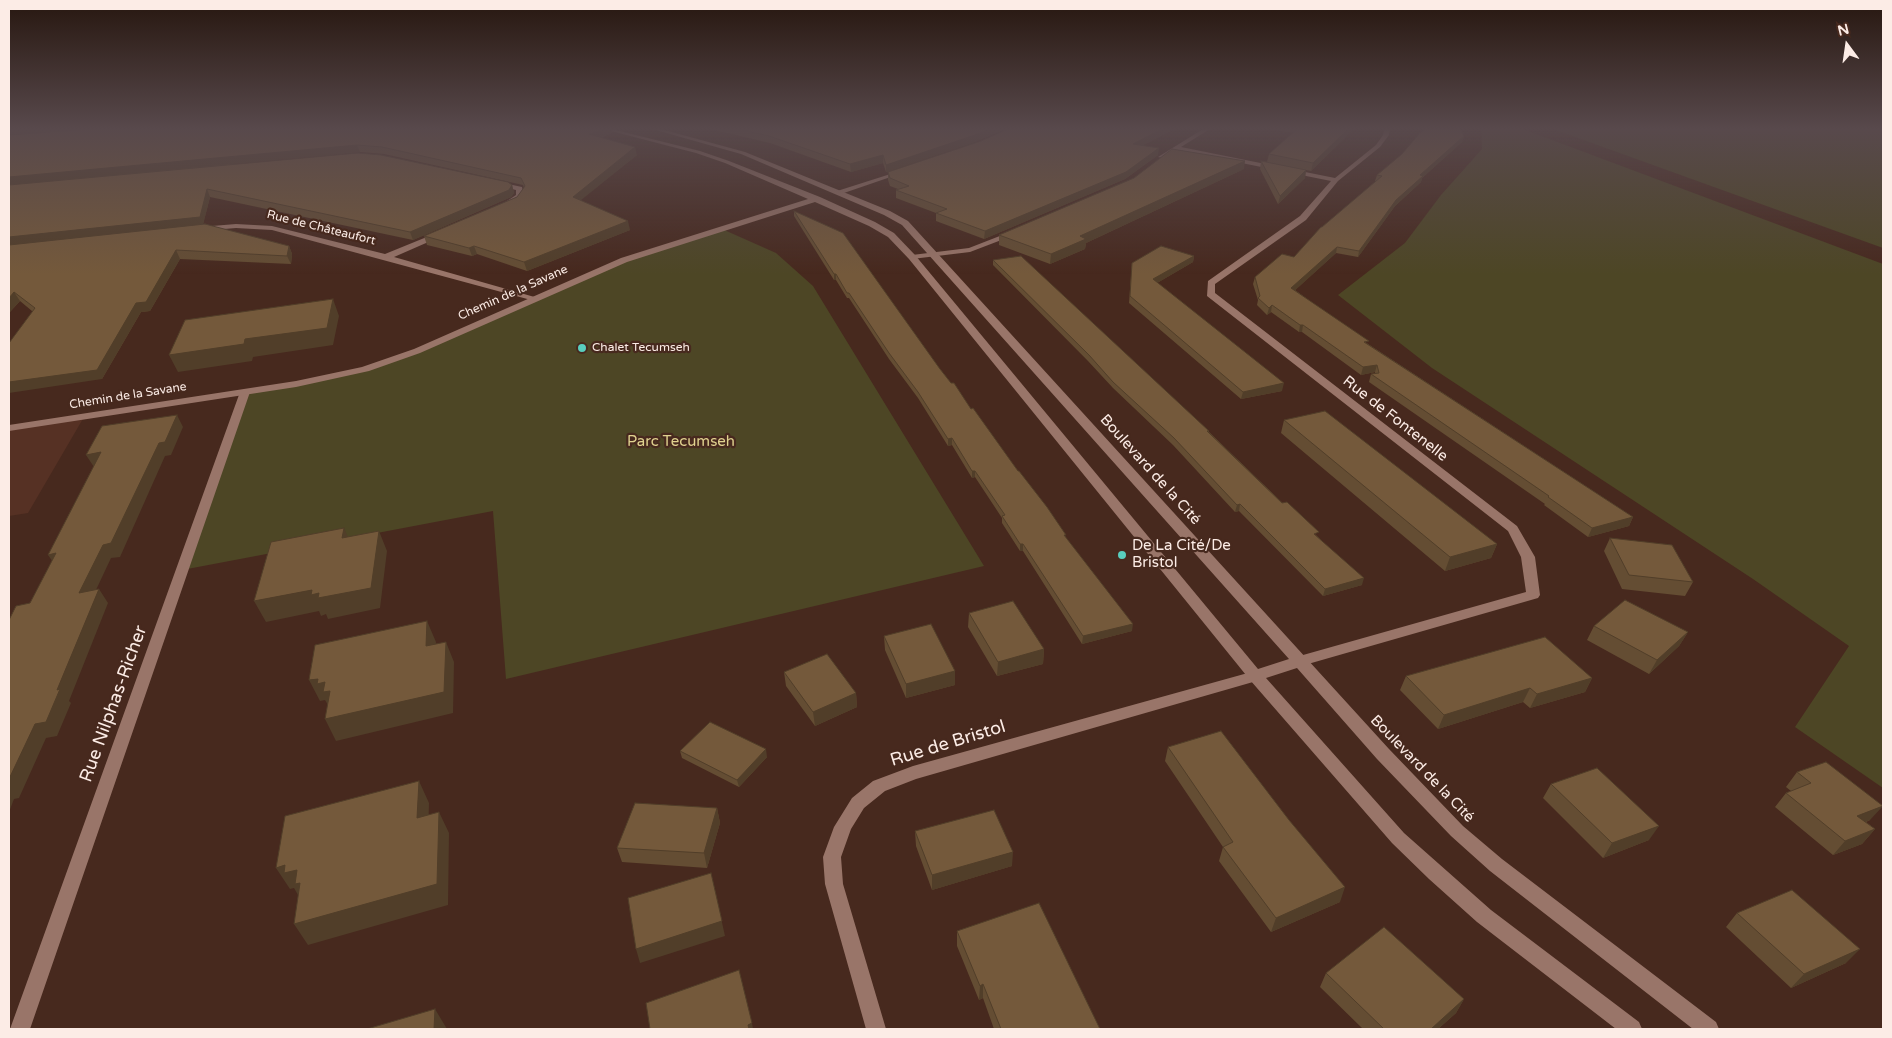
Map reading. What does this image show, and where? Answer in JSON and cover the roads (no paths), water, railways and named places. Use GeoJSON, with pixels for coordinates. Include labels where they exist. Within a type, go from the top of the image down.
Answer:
{"type":"FeatureCollection","features":[{"type":"Feature","properties":{"kind":"street"},"geometry":{"type":"LineString","coordinates":[[762,177],[882,228],[899,243],[1255,676],[1398,838],[1484,916],[1632,1029]]}},
{"type":"Feature","properties":{"kind":"street","name":"Boulevard de la Cité"},"geometry":{"type":"LineString","coordinates":[[802,177],[887,213],[905,223],[1383,754],[1457,831],[1496,865],[1709,1029]]}},
{"type":"Feature","properties":{"kind":"street","name":"Chemin de la Savane"},"geometry":{"type":"LineString","coordinates":[[9,428],[245,392],[337,376],[383,363],[417,351],[624,260],[884,177]]}},
{"type":"Feature","properties":{"kind":"street"},"geometry":{"type":"LineString","coordinates":[[1323,177],[1336,180]]}},
{"type":"Feature","properties":{"kind":"street","name":"Rue de Fontenelle"},"geometry":{"type":"LineString","coordinates":[[1301,662],[1533,595],[1528,558],[1513,529],[1210,294],[1211,283],[1274,237],[1297,224],[1339,177]]}},
{"type":"Feature","properties":{"kind":"street"},"geometry":{"type":"LineString","coordinates":[[485,180],[519,189],[520,196],[506,205]]}},
{"type":"Feature","properties":{"kind":"street","name":"Rue de Châteaufort"},"geometry":{"type":"LineString","coordinates":[[192,230],[262,226],[386,257],[534,298]]}},
{"type":"Feature","properties":{"kind":"street"},"geometry":{"type":"LineString","coordinates":[[912,257],[982,247],[1020,230]]}},
{"type":"Feature","properties":{"kind":"street"},"geometry":{"type":"LineString","coordinates":[[386,257],[446,231]]}},
{"type":"Feature","properties":{"kind":"street","name":"Rue Nilphas-Richer"},"geometry":{"type":"LineString","coordinates":[[20,1029],[245,392]]}},
{"type":"Feature","properties":{"kind":"street","name":"Rue de Bristol"},"geometry":{"type":"LineString","coordinates":[[876,1029],[834,884],[832,857],[843,826],[858,803],[879,786],[913,773],[1301,662]]}},
{"type":"Feature","properties":{"kind":"place","name":"Chalet Tecumseh"},"geometry":{"type":"Point","coordinates":[582,348]}},
{"type":"Feature","properties":{"kind":"place","name":"De La Cité/De Bristol"},"geometry":{"type":"Point","coordinates":[1122,555]}},
{"type":"Feature","properties":{"kind":"park label","name":"Parc Tecumseh"},"geometry":{"type":"Point","coordinates":[681,442]}}]}
